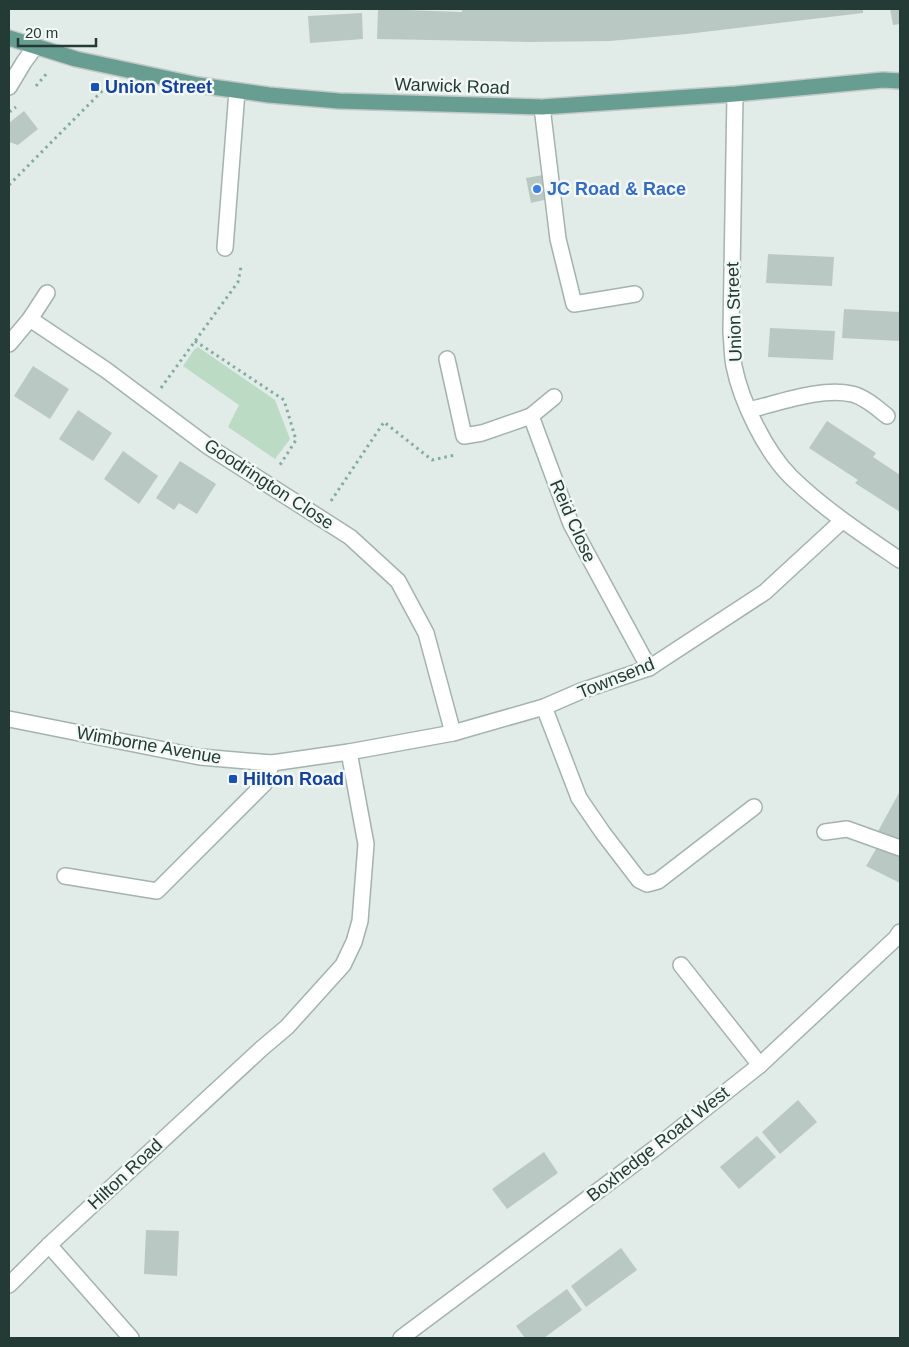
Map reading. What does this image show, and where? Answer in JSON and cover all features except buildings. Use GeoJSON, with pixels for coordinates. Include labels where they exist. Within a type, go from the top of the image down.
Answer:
{"type":"FeatureCollection","features":[{"type":"Feature","properties":{"kind":"main road","name":"Warwick Road"},"geometry":{"type":"LineString","coordinates":[[9,38],[36,48],[198,85],[269,95],[339,101],[542,107],[735,94],[883,80],[900,81]]}},
{"type":"Feature","properties":{"kind":"street"},"geometry":{"type":"LineString","coordinates":[[9,87],[24,62],[36,48]]}},
{"type":"Feature","properties":{"kind":"street"},"geometry":{"type":"LineString","coordinates":[[225,248],[237,91]]}},
{"type":"Feature","properties":{"kind":"street","name":"Union Street"},"geometry":{"type":"LineString","coordinates":[[735,94],[731,332],[734,366],[749,410],[763,440],[790,476],[842,521],[900,560]]}},
{"type":"Feature","properties":{"kind":"street"},"geometry":{"type":"LineString","coordinates":[[542,107],[558,240],[574,304],[635,294]]}},
{"type":"Feature","properties":{"kind":"street"},"geometry":{"type":"LineString","coordinates":[[9,344],[47,294]]}},
{"type":"Feature","properties":{"kind":"street","name":"Goodrington Close"},"geometry":{"type":"LineString","coordinates":[[30,318],[106,370],[209,447],[350,537],[398,581],[426,633],[453,733]]}},
{"type":"Feature","properties":{"kind":"street"},"geometry":{"type":"LineString","coordinates":[[447,358],[464,436],[482,433],[531,416],[554,397]]}},
{"type":"Feature","properties":{"kind":"street"},"geometry":{"type":"LineString","coordinates":[[749,410],[831,391],[853,394],[887,416]]}},
{"type":"Feature","properties":{"kind":"street","name":"Reid Close"},"geometry":{"type":"LineString","coordinates":[[531,416],[570,524],[648,668]]}},
{"type":"Feature","properties":{"kind":"street","name":"Townsend"},"geometry":{"type":"LineString","coordinates":[[349,752],[453,733],[544,707],[581,691],[648,668],[766,592],[842,521]]}},
{"type":"Feature","properties":{"kind":"street"},"geometry":{"type":"LineString","coordinates":[[544,707],[579,798],[639,880],[648,884],[658,881],[754,807]]}},
{"type":"Feature","properties":{"kind":"street","name":"Wimborne Avenue"},"geometry":{"type":"LineString","coordinates":[[9,719],[200,757],[272,763],[349,752]]}},
{"type":"Feature","properties":{"kind":"street","name":"Hilton Road"},"geometry":{"type":"LineString","coordinates":[[9,1285],[49,1245],[287,1027],[343,965],[354,942],[360,921],[366,844],[349,752]]}},
{"type":"Feature","properties":{"kind":"street"},"geometry":{"type":"LineString","coordinates":[[65,876],[157,891],[264,784],[272,763]]}},
{"type":"Feature","properties":{"kind":"street"},"geometry":{"type":"LineString","coordinates":[[825,832],[847,829],[900,848]]}},
{"type":"Feature","properties":{"kind":"street","name":"Boxhedge Road West"},"geometry":{"type":"LineString","coordinates":[[401,1338],[647,1155],[760,1065],[896,938],[900,932]]}},
{"type":"Feature","properties":{"kind":"street"},"geometry":{"type":"LineString","coordinates":[[681,965],[760,1065]]}},
{"type":"Feature","properties":{"kind":"street"},"geometry":{"type":"LineString","coordinates":[[49,1245],[131,1338]]}},
{"type":"Feature","properties":{"kind":"path"},"geometry":{"type":"LineString","coordinates":[[9,185],[111,82],[126,70]]}},
{"type":"Feature","properties":{"kind":"path"},"geometry":{"type":"LineString","coordinates":[[150,402],[238,282],[241,267]]}},
{"type":"Feature","properties":{"kind":"path"},"geometry":{"type":"LineString","coordinates":[[195,342],[284,400],[296,440],[268,484]]}},
{"type":"Feature","properties":{"kind":"path"},"geometry":{"type":"LineString","coordinates":[[320,518],[384,422],[432,460],[458,454],[482,433]]}},
{"type":"Feature","properties":{"kind":"green space"},"geometry":{"type":"Polygon","coordinates":[[[198,347],[275,400],[290,439],[275,459],[228,427],[239,405],[183,366],[198,347]]]}},
{"type":"Feature","properties":{"kind":"place","name":"Union Street"},"geometry":{"type":"Point","coordinates":[95,87]}},
{"type":"Feature","properties":{"kind":"place","name":"JC Road & Race"},"geometry":{"type":"Point","coordinates":[537,189]}},
{"type":"Feature","properties":{"kind":"place","name":"Hilton Road"},"geometry":{"type":"Point","coordinates":[233,779]}}]}
